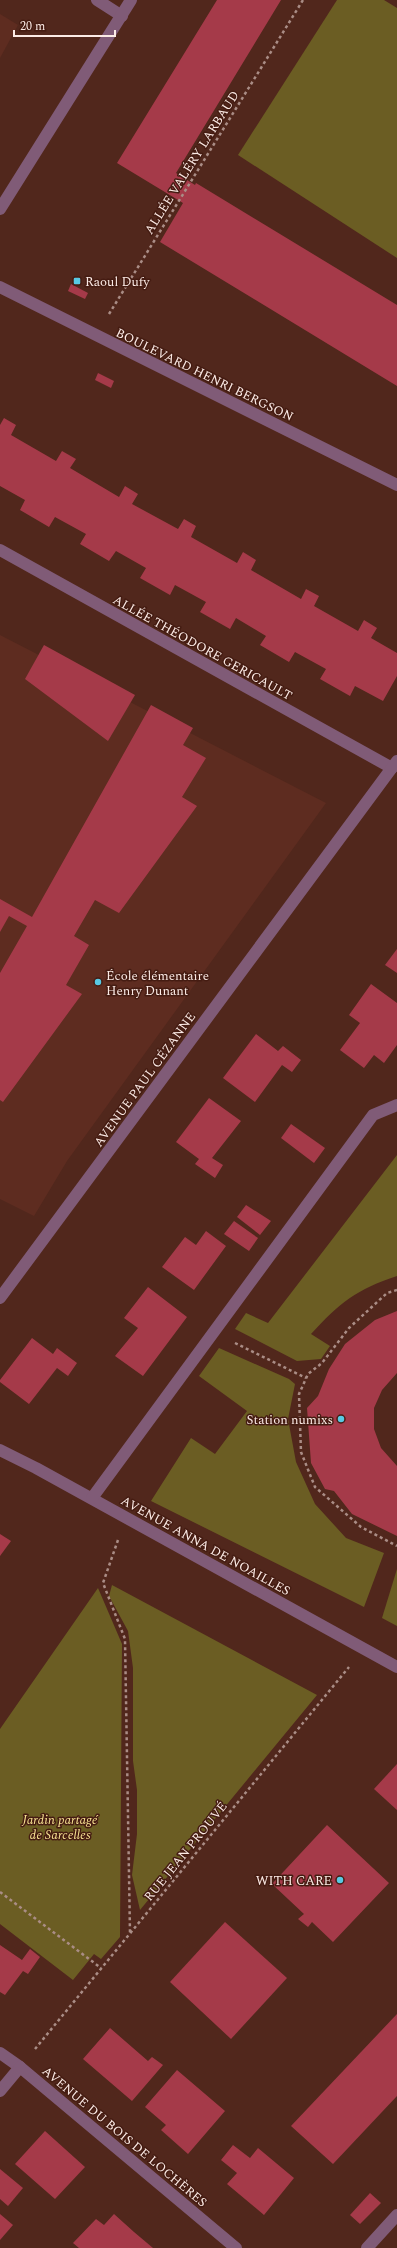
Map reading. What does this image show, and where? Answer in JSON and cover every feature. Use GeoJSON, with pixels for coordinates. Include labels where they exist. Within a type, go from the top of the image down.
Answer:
{"type":"FeatureCollection","features":[{"type":"Feature","properties":{"kind":"street"},"geometry":{"type":"LineString","coordinates":[[97,0],[122,16]]}},
{"type":"Feature","properties":{"kind":"street"},"geometry":{"type":"LineString","coordinates":[[0,209],[131,0]]}},
{"type":"Feature","properties":{"kind":"street","name":"BOULEVARD HENRI BERGSON"},"geometry":{"type":"LineString","coordinates":[[0,288],[397,485]]}},
{"type":"Feature","properties":{"kind":"street","name":"ALLÉE THÉODORE GERICAULT"},"geometry":{"type":"LineString","coordinates":[[0,550],[395,764]]}},
{"type":"Feature","properties":{"kind":"street","name":"AVENUE PAUL CÉZANNE"},"geometry":{"type":"LineString","coordinates":[[0,1298],[395,764]]}},
{"type":"Feature","properties":{"kind":"street"},"geometry":{"type":"LineString","coordinates":[[92,1498],[373,1115],[397,1105]]}},
{"type":"Feature","properties":{"kind":"street","name":"AVENUE ANNA DE NOAILLES"},"geometry":{"type":"LineString","coordinates":[[0,1450],[92,1498],[397,1668]]}},
{"type":"Feature","properties":{"kind":"street","name":"AVENUE DU BOIS DE LOCHÈRES"},"geometry":{"type":"LineString","coordinates":[[0,2053],[20,2066],[236,2248]]}},
{"type":"Feature","properties":{"kind":"street"},"geometry":{"type":"LineString","coordinates":[[0,2091],[20,2066]]}},
{"type":"Feature","properties":{"kind":"street"},"geometry":{"type":"LineString","coordinates":[[366,2248],[397,2215]]}},
{"type":"Feature","properties":{"kind":"path","name":"ALLÉE VALÉRY LARBAUD"},"geometry":{"type":"LineString","coordinates":[[96,335],[303,0]]}},
{"type":"Feature","properties":{"kind":"path"},"geometry":{"type":"LineString","coordinates":[[397,1290],[387,1293],[349,1328],[322,1363],[308,1374],[299,1394],[301,1452],[315,1487],[361,1527],[397,1546]]}},
{"type":"Feature","properties":{"kind":"path"},"geometry":{"type":"LineString","coordinates":[[214,1332],[306,1378]]}},
{"type":"Feature","properties":{"kind":"path"},"geometry":{"type":"LineString","coordinates":[[126,1517],[103,1583],[124,1639],[130,1933]]}},
{"type":"Feature","properties":{"kind":"path","name":"RUE JEAN PROUVÉ"},"geometry":{"type":"LineString","coordinates":[[20,2066],[364,1649]]}},
{"type":"Feature","properties":{"kind":"path"},"geometry":{"type":"LineString","coordinates":[[0,1892],[101,1968]]}},
{"type":"Feature","properties":{"kind":"shaded area"},"geometry":{"type":"Polygon","coordinates":[[[0,14],[18,25],[0,58],[0,14]]]}},
{"type":"Feature","properties":{"kind":"shaded area","name":"École élémentaire Henry Dunant"},"geometry":{"type":"Polygon","coordinates":[[[0,635],[326,803],[67,1161],[34,1216],[0,1199],[0,635]]]}},
{"type":"Feature","properties":{"kind":"green space"},"geometry":{"type":"Polygon","coordinates":[[[337,0],[384,0],[397,8],[397,258],[238,155],[337,0]]]}},
{"type":"Feature","properties":{"kind":"green space"},"geometry":{"type":"Polygon","coordinates":[[[397,1155],[397,1276],[371,1286],[350,1298],[340,1305],[311,1334],[330,1346],[321,1359],[297,1361],[235,1329],[246,1313],[268,1323],[397,1155]]]}},
{"type":"Feature","properties":{"kind":"green space"},"geometry":{"type":"Polygon","coordinates":[[[219,1348],[289,1379],[295,1384],[288,1419],[296,1462],[315,1504],[346,1538],[384,1553],[364,1607],[151,1501],[191,1438],[215,1454],[247,1411],[199,1376],[219,1348]]]}},
{"type":"Feature","properties":{"kind":"green space"},"geometry":{"type":"Polygon","coordinates":[[[397,1569],[397,1626],[382,1618],[397,1569]]]}},
{"type":"Feature","properties":{"kind":"green space"},"geometry":{"type":"Polygon","coordinates":[[[112,1585],[317,1695],[140,1910],[132,1875],[137,1834],[137,1790],[133,1761],[133,1668],[128,1631],[109,1596],[112,1585]]]}},
{"type":"Feature","properties":{"kind":"green space","name":"Jardin partagé de Sarcelles"},"geometry":{"type":"Polygon","coordinates":[[[98,1588],[122,1644],[120,1937],[101,1959],[94,1954],[73,1980],[0,1924],[0,1729],[98,1588]]]}},
{"type":"Feature","properties":{"kind":"building"},"geometry":{"type":"Polygon","coordinates":[[[217,0],[281,0],[176,173],[195,185],[196,183],[397,305],[397,386],[160,242],[183,203],[117,163],[217,0]]]}},
{"type":"Feature","properties":{"kind":"building"},"geometry":{"type":"Polygon","coordinates":[[[71,284],[88,293],[85,299],[68,291],[71,284]]]}},
{"type":"Feature","properties":{"kind":"building"},"geometry":{"type":"Polygon","coordinates":[[[98,373],[114,381],[111,388],[95,380],[98,373]]]}},
{"type":"Feature","properties":{"kind":"building"},"geometry":{"type":"Polygon","coordinates":[[[4,418],[16,425],[11,435],[56,461],[62,451],[76,459],[70,468],[119,497],[125,486],[138,494],[132,504],[178,529],[184,519],[196,526],[191,537],[237,563],[243,552],[256,560],[251,570],[301,599],[306,589],[319,596],[314,606],[358,631],[364,620],[377,628],[371,638],[397,653],[397,676],[383,701],[355,686],[350,696],[320,679],[326,669],[295,652],[289,662],[260,645],[266,636],[236,618],[230,629],[200,612],[206,602],[175,585],[170,595],[140,578],[146,568],[116,551],[109,561],[80,544],[86,534],[55,517],[49,527],[20,510],[25,500],[0,486],[0,425],[4,418]]]}},
{"type":"Feature","properties":{"kind":"building"},"geometry":{"type":"Polygon","coordinates":[[[44,645],[135,695],[108,741],[25,679],[44,645]]]}},
{"type":"Feature","properties":{"kind":"building"},"geometry":{"type":"Polygon","coordinates":[[[151,705],[193,728],[183,745],[206,758],[182,797],[197,806],[119,913],[95,900],[74,936],[89,945],[66,985],[82,994],[3,1102],[0,1100],[0,973],[27,926],[9,916],[0,932],[0,899],[32,917],[151,705]]]}},
{"type":"Feature","properties":{"kind":"building"},"geometry":{"type":"Polygon","coordinates":[[[397,949],[397,973],[385,965],[397,949]]]}},
{"type":"Feature","properties":{"kind":"building"},"geometry":{"type":"Polygon","coordinates":[[[371,984],[397,1003],[397,1045],[384,1063],[374,1055],[364,1068],[340,1050],[360,1023],[349,1015],[371,984]]]}},
{"type":"Feature","properties":{"kind":"building"},"geometry":{"type":"Polygon","coordinates":[[[256,1034],[278,1051],[283,1046],[301,1060],[292,1072],[282,1065],[255,1102],[223,1078],[256,1034]]]}},
{"type":"Feature","properties":{"kind":"building"},"geometry":{"type":"Polygon","coordinates":[[[209,1098],[241,1121],[212,1158],[223,1165],[215,1178],[195,1164],[199,1159],[176,1142],[209,1098]]]}},
{"type":"Feature","properties":{"kind":"building"},"geometry":{"type":"Polygon","coordinates":[[[291,1124],[325,1148],[314,1163],[281,1138],[291,1124]]]}},
{"type":"Feature","properties":{"kind":"building"},"geometry":{"type":"Polygon","coordinates":[[[246,1205],[271,1221],[260,1235],[237,1217],[246,1205]]]}},
{"type":"Feature","properties":{"kind":"building"},"geometry":{"type":"Polygon","coordinates":[[[234,1221],[258,1238],[249,1251],[224,1234],[234,1221]]]}},
{"type":"Feature","properties":{"kind":"building"},"geometry":{"type":"Polygon","coordinates":[[[206,1231],[226,1246],[194,1290],[162,1267],[185,1237],[196,1245],[206,1231]]]}},
{"type":"Feature","properties":{"kind":"building"},"geometry":{"type":"Polygon","coordinates":[[[148,1287],[187,1317],[143,1376],[115,1356],[138,1328],[124,1318],[148,1287]]]}},
{"type":"Feature","properties":{"kind":"building","name":"Station numixs"},"geometry":{"type":"Polygon","coordinates":[[[397,1311],[397,1373],[382,1390],[374,1408],[374,1429],[381,1448],[397,1466],[397,1536],[352,1514],[334,1491],[325,1489],[311,1463],[307,1408],[318,1396],[329,1369],[345,1344],[375,1320],[397,1311]]]}},
{"type":"Feature","properties":{"kind":"building"},"geometry":{"type":"Polygon","coordinates":[[[32,1338],[53,1354],[57,1348],[77,1363],[68,1376],[57,1368],[29,1404],[0,1382],[0,1380],[32,1338]]]}},
{"type":"Feature","properties":{"kind":"building"},"geometry":{"type":"Polygon","coordinates":[[[0,1534],[11,1541],[0,1556],[0,1534]]]}},
{"type":"Feature","properties":{"kind":"building"},"geometry":{"type":"Polygon","coordinates":[[[397,1764],[397,1810],[374,1789],[397,1764]]]}},
{"type":"Feature","properties":{"kind":"building"},"geometry":{"type":"Polygon","coordinates":[[[327,1825],[389,1883],[333,1942],[312,1922],[308,1927],[298,1919],[304,1914],[272,1884],[327,1825]]]}},
{"type":"Feature","properties":{"kind":"building"},"geometry":{"type":"Polygon","coordinates":[[[225,1922],[287,1978],[231,2039],[170,1982],[225,1922]]]}},
{"type":"Feature","properties":{"kind":"building"},"geometry":{"type":"Polygon","coordinates":[[[0,1945],[22,1960],[30,1949],[40,1957],[28,1974],[23,1971],[5,1995],[0,1992],[0,1945]]]}},
{"type":"Feature","properties":{"kind":"building"},"geometry":{"type":"Polygon","coordinates":[[[397,2014],[397,2096],[333,2164],[291,2126],[397,2014]]]}},
{"type":"Feature","properties":{"kind":"building"},"geometry":{"type":"Polygon","coordinates":[[[110,2028],[148,2061],[152,2057],[163,2065],[132,2101],[83,2059],[110,2028]]]}},
{"type":"Feature","properties":{"kind":"building"},"geometry":{"type":"Polygon","coordinates":[[[177,2070],[225,2111],[188,2154],[161,2130],[166,2125],[145,2107],[177,2070]]]}},
{"type":"Feature","properties":{"kind":"building"},"geometry":{"type":"Polygon","coordinates":[[[45,2131],[85,2167],[55,2199],[15,2164],[45,2131]]]}},
{"type":"Feature","properties":{"kind":"building"},"geometry":{"type":"Polygon","coordinates":[[[233,2145],[250,2158],[258,2148],[294,2178],[264,2215],[227,2184],[237,2173],[221,2160],[233,2145]]]}},
{"type":"Feature","properties":{"kind":"building"},"geometry":{"type":"Polygon","coordinates":[[[0,2169],[23,2188],[8,2206],[0,2199],[0,2169]]]}},
{"type":"Feature","properties":{"kind":"building"},"geometry":{"type":"Polygon","coordinates":[[[370,2193],[381,2203],[360,2224],[350,2215],[370,2193]]]}},
{"type":"Feature","properties":{"kind":"building"},"geometry":{"type":"Polygon","coordinates":[[[0,2214],[13,2225],[0,2240],[0,2214]]]}},
{"type":"Feature","properties":{"kind":"building"},"geometry":{"type":"Polygon","coordinates":[[[114,2214],[153,2248],[79,2248],[73,2243],[96,2219],[104,2225],[114,2214]]]}},
{"type":"Feature","properties":{"kind":"place","name":"Raoul Dufy"},"geometry":{"type":"Point","coordinates":[77,281]}},
{"type":"Feature","properties":{"kind":"place","name":"École élémentaire Henry Dunant"},"geometry":{"type":"Point","coordinates":[98,982]}},
{"type":"Feature","properties":{"kind":"place","name":"Station numixs"},"geometry":{"type":"Point","coordinates":[341,1419]}},
{"type":"Feature","properties":{"kind":"place","name":"WITH CARE"},"geometry":{"type":"Point","coordinates":[340,1880]}}]}
